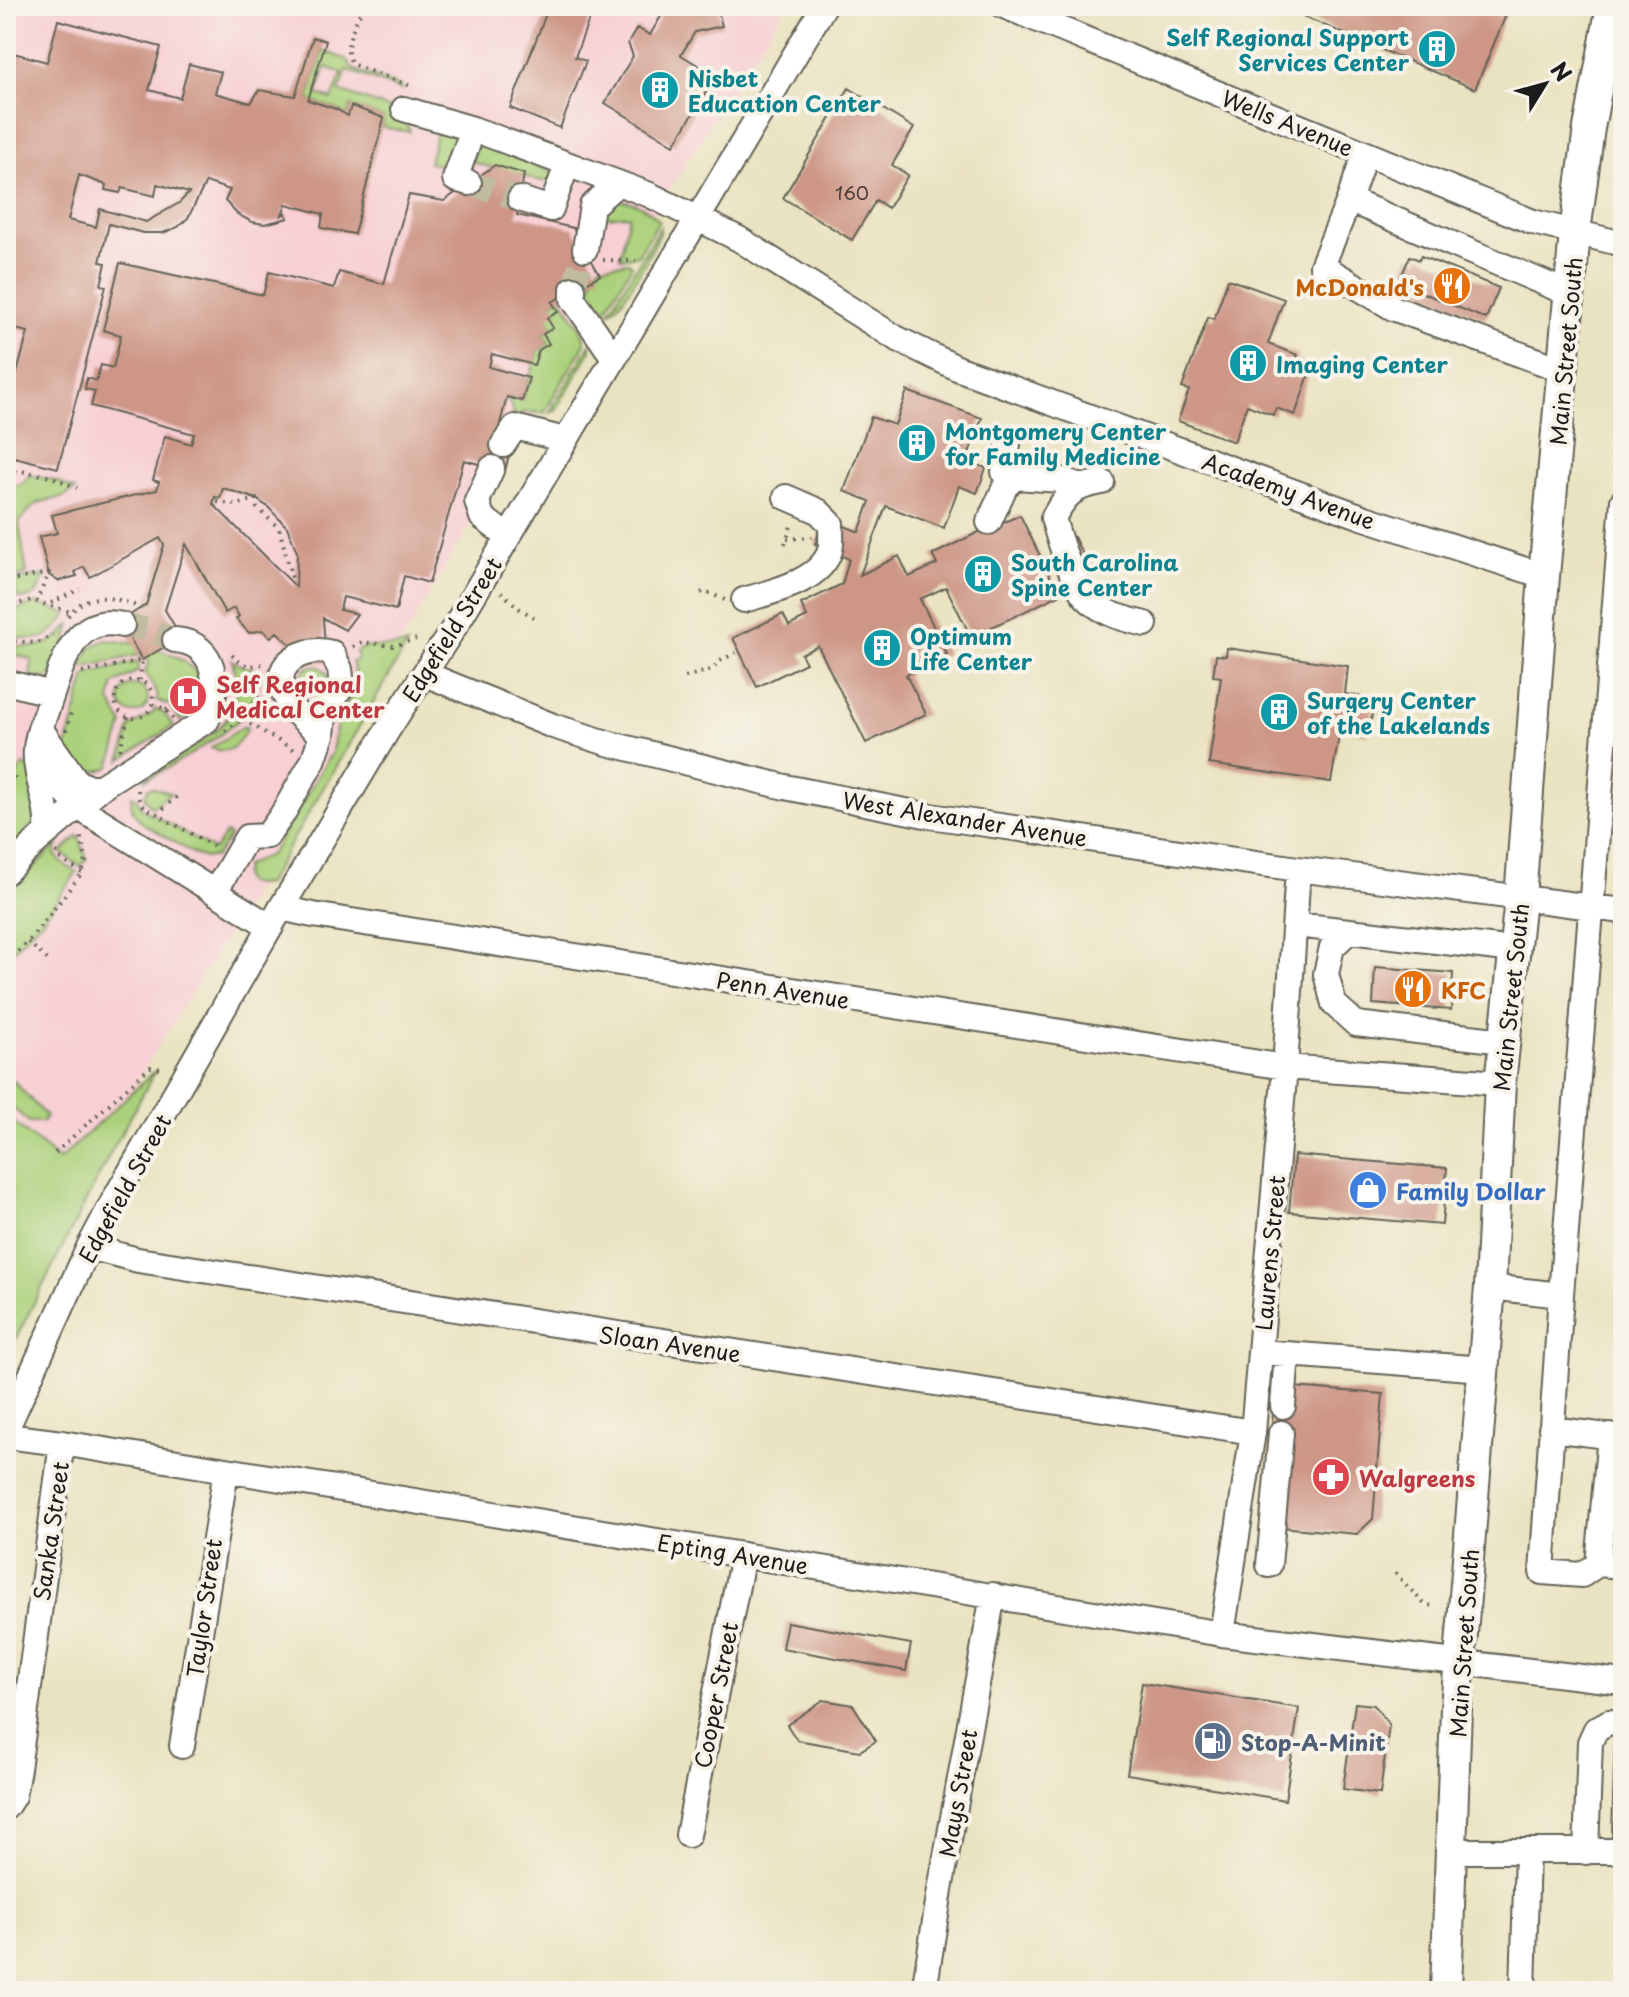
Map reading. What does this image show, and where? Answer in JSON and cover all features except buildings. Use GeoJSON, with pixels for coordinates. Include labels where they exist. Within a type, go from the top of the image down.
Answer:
{"type":"FeatureCollection","features":[{"type":"Feature","properties":{"kind":"main road","name":"Main Street South"},"geometry":{"type":"LineString","coordinates":[[1446,1991],[1456,1708],[1490,1287],[1500,1083],[1520,899],[1544,576],[1575,232],[1589,128],[1612,6]]}},
{"type":"Feature","properties":{"kind":"street","name":"Edgefield Street"},"geometry":{"type":"LineString","coordinates":[[6,1433],[89,1247],[276,917],[508,537],[824,6]]}},
{"type":"Feature","properties":{"kind":"street","name":"Wells Avenue"},"geometry":{"type":"LineString","coordinates":[[1004,6],[1533,222],[1623,244]]}},
{"type":"Feature","properties":{"kind":"street","name":"Academy Avenue"},"geometry":{"type":"LineString","coordinates":[[404,109],[473,129],[650,195],[739,239],[896,338],[957,368],[1362,517],[1544,576]]}},
{"type":"Feature","properties":{"kind":"street"},"geometry":{"type":"LineString","coordinates":[[469,183],[455,179],[473,129]]}},
{"type":"Feature","properties":{"kind":"street"},"geometry":{"type":"LineString","coordinates":[[1365,154],[1322,266],[1393,308],[1563,370]]}},
{"type":"Feature","properties":{"kind":"street"},"geometry":{"type":"LineString","coordinates":[[520,199],[551,209],[567,165]]}},
{"type":"Feature","properties":{"kind":"street"},"geometry":{"type":"LineString","coordinates":[[588,255],[592,206],[618,183]]}},
{"type":"Feature","properties":{"kind":"street"},"geometry":{"type":"LineString","coordinates":[[1349,200],[1570,294]]}},
{"type":"Feature","properties":{"kind":"street"},"geometry":{"type":"LineString","coordinates":[[573,289],[573,299],[614,358]]}},
{"type":"Feature","properties":{"kind":"street"},"geometry":{"type":"LineString","coordinates":[[503,445],[515,427],[565,440]]}},
{"type":"Feature","properties":{"kind":"street"},"geometry":{"type":"LineString","coordinates":[[1008,444],[1004,472],[1011,481]]}},
{"type":"Feature","properties":{"kind":"street"},"geometry":{"type":"LineString","coordinates":[[492,468],[477,501],[482,517],[508,537]]}},
{"type":"Feature","properties":{"kind":"street"},"geometry":{"type":"LineString","coordinates":[[989,522],[1005,487],[1015,477],[1091,484],[1064,498],[1053,518],[1074,575],[1086,598],[1115,617],[1145,624]]}},
{"type":"Feature","properties":{"kind":"street"},"geometry":{"type":"LineString","coordinates":[[741,602],[788,587],[814,571],[830,552],[831,524],[818,511],[786,497]]}},
{"type":"Feature","properties":{"kind":"street"},"geometry":{"type":"LineString","coordinates":[[1623,501],[1542,1572],[1582,1575],[1598,1564],[1623,1566]]}},
{"type":"Feature","properties":{"kind":"street"},"geometry":{"type":"LineString","coordinates":[[59,838],[35,758],[64,696],[68,650],[82,633],[95,624],[112,622],[122,625]]}},
{"type":"Feature","properties":{"kind":"street"},"geometry":{"type":"LineString","coordinates":[[6,872],[59,838],[78,807],[102,787],[207,720],[214,703],[215,679],[207,657],[190,641],[175,640]]}},
{"type":"Feature","properties":{"kind":"street"},"geometry":{"type":"LineString","coordinates":[[215,892],[247,837],[267,836],[282,815],[313,761],[324,715],[342,686],[340,669],[332,653],[325,651],[299,652],[290,659],[280,679],[271,684]]}},
{"type":"Feature","properties":{"kind":"street","name":"West Alexander Avenue"},"geometry":{"type":"LineString","coordinates":[[425,674],[553,726],[607,743],[785,787],[930,816],[1298,869],[1623,911]]}},
{"type":"Feature","properties":{"kind":"street"},"geometry":{"type":"LineString","coordinates":[[6,682],[64,696]]}},
{"type":"Feature","properties":{"kind":"street"},"geometry":{"type":"LineString","coordinates":[[271,684],[303,700],[319,702],[338,696]]}},
{"type":"Feature","properties":{"kind":"street"},"geometry":{"type":"LineString","coordinates":[[271,684],[296,715],[318,732]]}},
{"type":"Feature","properties":{"kind":"street"},"geometry":{"type":"LineString","coordinates":[[46,739],[78,783],[102,787]]}},
{"type":"Feature","properties":{"kind":"street"},"geometry":{"type":"LineString","coordinates":[[46,739],[46,770],[78,807],[215,892],[276,917]]}},
{"type":"Feature","properties":{"kind":"street","name":"Laurens Street"},"geometry":{"type":"LineString","coordinates":[[1222,1634],[1253,1432],[1285,1067],[1298,869]]}},
{"type":"Feature","properties":{"kind":"street","name":"Penn Avenue"},"geometry":{"type":"LineString","coordinates":[[276,917],[313,915],[1285,1067],[1500,1083]]}},
{"type":"Feature","properties":{"kind":"street"},"geometry":{"type":"LineString","coordinates":[[1296,925],[1515,950]]}},
{"type":"Feature","properties":{"kind":"street"},"geometry":{"type":"LineString","coordinates":[[1349,931],[1332,947],[1326,974],[1334,1004],[1356,1024],[1504,1041]]}},
{"type":"Feature","properties":{"kind":"street","name":"Sloan Avenue"},"geometry":{"type":"LineString","coordinates":[[89,1247],[138,1260],[1253,1432]]}},
{"type":"Feature","properties":{"kind":"street"},"geometry":{"type":"LineString","coordinates":[[1490,1287],[1561,1295]]}},
{"type":"Feature","properties":{"kind":"street"},"geometry":{"type":"LineString","coordinates":[[1260,1352],[1484,1369]]}},
{"type":"Feature","properties":{"kind":"street"},"geometry":{"type":"LineString","coordinates":[[1283,1406],[1287,1354]]}},
{"type":"Feature","properties":{"kind":"street"},"geometry":{"type":"LineString","coordinates":[[1551,1429],[1616,1437],[1598,1564]]}},
{"type":"Feature","properties":{"kind":"street","name":"Epting Avenue"},"geometry":{"type":"LineString","coordinates":[[6,1433],[1222,1634],[1623,1682]]}},
{"type":"Feature","properties":{"kind":"street"},"geometry":{"type":"LineString","coordinates":[[1269,1565],[1281,1433]]}},
{"type":"Feature","properties":{"kind":"street","name":"Sanka Street"},"geometry":{"type":"LineString","coordinates":[[6,1807],[13,1796],[18,1769],[62,1443]]}},
{"type":"Feature","properties":{"kind":"street","name":"Taylor Street"},"geometry":{"type":"LineString","coordinates":[[182,1746],[226,1470]]}},
{"type":"Feature","properties":{"kind":"street","name":"Cooper Street"},"geometry":{"type":"LineString","coordinates":[[688,1835],[743,1555]]}},
{"type":"Feature","properties":{"kind":"street","name":"Mays Street"},"geometry":{"type":"LineString","coordinates":[[924,1991],[993,1595]]}},
{"type":"Feature","properties":{"kind":"street"},"geometry":{"type":"LineString","coordinates":[[1586,1852],[1590,1742],[1596,1729],[1609,1722],[1623,1723]]}},
{"type":"Feature","properties":{"kind":"street"},"geometry":{"type":"LineString","coordinates":[[1451,1851],[1623,1851]]}},
{"type":"Feature","properties":{"kind":"street"},"geometry":{"type":"LineString","coordinates":[[1523,1991],[1527,1852]]}},
{"type":"Feature","properties":{"kind":"path"},"geometry":{"type":"LineString","coordinates":[[588,255],[636,261]]}},
{"type":"Feature","properties":{"kind":"path"},"geometry":{"type":"LineString","coordinates":[[6,351],[13,356],[6,382]]}},
{"type":"Feature","properties":{"kind":"path"},"geometry":{"type":"LineString","coordinates":[[6,474],[21,471],[52,477],[77,488]]}},
{"type":"Feature","properties":{"kind":"path"},"geometry":{"type":"LineString","coordinates":[[217,502],[236,505],[256,499],[257,508],[279,528],[293,582]]}},
{"type":"Feature","properties":{"kind":"path"},"geometry":{"type":"LineString","coordinates":[[6,572],[15,605]]}},
{"type":"Feature","properties":{"kind":"path"},"geometry":{"type":"LineString","coordinates":[[8,581],[49,573],[37,600]]}},
{"type":"Feature","properties":{"kind":"path"},"geometry":{"type":"LineString","coordinates":[[48,604],[80,589]]}},
{"type":"Feature","properties":{"kind":"path"},"geometry":{"type":"LineString","coordinates":[[701,593],[705,591],[741,602]]}},
{"type":"Feature","properties":{"kind":"path"},"geometry":{"type":"LineString","coordinates":[[501,592],[537,619]]}},
{"type":"Feature","properties":{"kind":"path"},"geometry":{"type":"LineString","coordinates":[[6,608],[37,600],[71,612]]}},
{"type":"Feature","properties":{"kind":"path"},"geometry":{"type":"LineString","coordinates":[[347,651],[362,642],[393,646],[416,639]]}},
{"type":"Feature","properties":{"kind":"path"},"geometry":{"type":"LineString","coordinates":[[221,734],[243,720],[271,684],[266,662],[260,666],[240,664],[226,646]]}},
{"type":"Feature","properties":{"kind":"path"},"geometry":{"type":"LineString","coordinates":[[6,657],[7,651]]}},
{"type":"Feature","properties":{"kind":"path"},"geometry":{"type":"LineString","coordinates":[[685,677],[711,670],[739,651]]}},
{"type":"Feature","properties":{"kind":"path"},"geometry":{"type":"LineString","coordinates":[[79,685],[82,672],[142,660],[140,680]]}},
{"type":"Feature","properties":{"kind":"path"},"geometry":{"type":"LineString","coordinates":[[140,680],[152,692],[153,704],[141,717],[128,717],[118,709],[115,696],[126,681],[140,680]]}},
{"type":"Feature","properties":{"kind":"path"},"geometry":{"type":"LineString","coordinates":[[46,739],[64,696]]}},
{"type":"Feature","properties":{"kind":"path"},"geometry":{"type":"LineString","coordinates":[[166,710],[183,698]]}},
{"type":"Feature","properties":{"kind":"path"},"geometry":{"type":"LineString","coordinates":[[117,762],[128,717]]}},
{"type":"Feature","properties":{"kind":"path"},"geometry":{"type":"LineString","coordinates":[[243,720],[298,753],[318,732]]}},
{"type":"Feature","properties":{"kind":"path"},"geometry":{"type":"LineString","coordinates":[[6,801],[19,763]]}},
{"type":"Feature","properties":{"kind":"path"},"geometry":{"type":"LineString","coordinates":[[146,783],[137,790],[144,807],[213,846]]}},
{"type":"Feature","properties":{"kind":"path"},"geometry":{"type":"LineString","coordinates":[[157,814],[181,793]]}},
{"type":"Feature","properties":{"kind":"path"},"geometry":{"type":"LineString","coordinates":[[6,962],[28,942],[82,873],[86,860],[79,831],[59,838],[55,850],[59,858],[82,873]]}},
{"type":"Feature","properties":{"kind":"path"},"geometry":{"type":"LineString","coordinates":[[28,942],[50,962]]}},
{"type":"Feature","properties":{"kind":"path"},"geometry":{"type":"LineString","coordinates":[[55,1153],[150,1067],[160,1069]]}},
{"type":"Feature","properties":{"kind":"path"},"geometry":{"type":"LineString","coordinates":[[1395,1573],[1425,1605],[1436,1606]]}},
{"type":"Feature","properties":{"kind":"shaded area","name":"Self Regional Medical Center"},"geometry":{"type":"Polygon","coordinates":[[[6,6],[786,6],[643,230],[269,868],[154,1053],[56,1228],[6,1337],[6,6]]]}},
{"type":"Feature","properties":{"kind":"green space"},"geometry":{"type":"Polygon","coordinates":[[[323,51],[346,59],[353,69],[402,87],[401,90],[347,70],[345,74],[326,67],[317,94],[332,99],[341,76],[345,77],[339,91],[394,110],[393,117],[407,125],[410,132],[382,127],[383,118],[351,106],[348,116],[308,100],[323,51]]]}},
{"type":"Feature","properties":{"kind":"green space"},"geometry":{"type":"Polygon","coordinates":[[[436,133],[446,133],[456,138],[450,164],[446,166],[429,163],[436,133]]]}},
{"type":"Feature","properties":{"kind":"green space"},"geometry":{"type":"Polygon","coordinates":[[[477,144],[550,171],[553,174],[550,181],[475,163],[472,161],[477,144]]]}},
{"type":"Feature","properties":{"kind":"green space"},"geometry":{"type":"Polygon","coordinates":[[[619,200],[641,206],[659,221],[638,255],[620,258],[629,215],[607,217],[603,212],[619,200]]]}},
{"type":"Feature","properties":{"kind":"green space"},"geometry":{"type":"Polygon","coordinates":[[[660,228],[660,234],[631,288],[609,312],[660,228]]]}},
{"type":"Feature","properties":{"kind":"green space"},"geometry":{"type":"Polygon","coordinates":[[[629,262],[632,265],[604,313],[593,308],[587,296],[599,266],[629,262]]]}},
{"type":"Feature","properties":{"kind":"green space"},"geometry":{"type":"Polygon","coordinates":[[[561,297],[582,331],[585,343],[544,413],[525,412],[515,417],[507,397],[522,401],[539,350],[549,344],[543,334],[553,328],[547,318],[552,302],[561,297]]]}},
{"type":"Feature","properties":{"kind":"green space"},"geometry":{"type":"Polygon","coordinates":[[[590,344],[591,350],[556,410],[549,413],[590,344]]]}},
{"type":"Feature","properties":{"kind":"green space"},"geometry":{"type":"Polygon","coordinates":[[[29,475],[53,480],[75,490],[34,506],[19,523],[27,574],[13,578],[5,533],[5,510],[9,488],[23,483],[29,475]]]}},
{"type":"Feature","properties":{"kind":"green space"},"geometry":{"type":"Polygon","coordinates":[[[45,575],[36,595],[18,598],[13,581],[45,575]]]}},
{"type":"Feature","properties":{"kind":"green space"},"geometry":{"type":"Polygon","coordinates":[[[36,603],[68,614],[56,629],[43,637],[29,639],[9,635],[16,610],[36,603]]]}},
{"type":"Feature","properties":{"kind":"green space"},"geometry":{"type":"Polygon","coordinates":[[[71,624],[61,659],[48,678],[30,678],[32,660],[15,654],[17,646],[47,643],[71,624]]]}},
{"type":"Feature","properties":{"kind":"green space"},"geometry":{"type":"Polygon","coordinates":[[[106,640],[162,651],[188,665],[197,674],[201,686],[201,698],[196,707],[180,721],[171,708],[179,701],[186,701],[185,693],[167,705],[156,700],[158,696],[145,672],[149,661],[138,655],[81,668],[91,647],[106,640]]]}},
{"type":"Feature","properties":{"kind":"green space"},"geometry":{"type":"Polygon","coordinates":[[[407,645],[267,884],[246,883],[243,877],[245,866],[271,854],[332,752],[338,717],[354,691],[352,662],[358,659],[356,652],[366,647],[407,645]]]}},
{"type":"Feature","properties":{"kind":"green space"},"geometry":{"type":"Polygon","coordinates":[[[232,660],[262,673],[248,708],[212,741],[144,780],[222,724],[235,698],[232,660]]]}},
{"type":"Feature","properties":{"kind":"green space"},"geometry":{"type":"Polygon","coordinates":[[[139,661],[138,671],[114,684],[110,701],[123,724],[110,767],[85,770],[65,752],[86,675],[139,661]]]}},
{"type":"Feature","properties":{"kind":"green space"},"geometry":{"type":"Polygon","coordinates":[[[314,666],[324,670],[328,680],[324,690],[314,694],[304,690],[300,680],[304,670],[314,666]]]}},
{"type":"Feature","properties":{"kind":"green space"},"geometry":{"type":"Polygon","coordinates":[[[134,685],[144,689],[148,699],[144,709],[134,713],[124,709],[120,699],[124,689],[134,685]]]}},
{"type":"Feature","properties":{"kind":"green space"},"geometry":{"type":"Polygon","coordinates":[[[155,709],[164,713],[173,726],[121,760],[130,727],[155,709]]]}},
{"type":"Feature","properties":{"kind":"green space"},"geometry":{"type":"Polygon","coordinates":[[[244,726],[247,728],[234,747],[224,750],[211,748],[244,726]]]}},
{"type":"Feature","properties":{"kind":"green space"},"geometry":{"type":"Polygon","coordinates":[[[24,765],[31,769],[35,823],[6,853],[9,795],[17,773],[24,765]]]}},
{"type":"Feature","properties":{"kind":"green space"},"geometry":{"type":"Polygon","coordinates":[[[148,788],[171,793],[152,807],[144,797],[148,788]]]}},
{"type":"Feature","properties":{"kind":"green space"},"geometry":{"type":"Polygon","coordinates":[[[131,796],[143,809],[214,850],[226,833],[230,836],[216,856],[205,858],[196,855],[141,822],[132,810],[131,796]]]}},
{"type":"Feature","properties":{"kind":"green space"},"geometry":{"type":"Polygon","coordinates":[[[78,836],[87,858],[80,867],[61,852],[78,836]]]}},
{"type":"Feature","properties":{"kind":"green space"},"geometry":{"type":"Polygon","coordinates":[[[58,843],[55,854],[62,863],[77,872],[44,918],[6,957],[6,895],[58,843]]]}},
{"type":"Feature","properties":{"kind":"green space"},"geometry":{"type":"Polygon","coordinates":[[[156,1070],[6,1358],[6,1116],[59,1160],[156,1070]]]}},
{"type":"Feature","properties":{"kind":"green space"},"geometry":{"type":"Polygon","coordinates":[[[6,1073],[46,1116],[42,1122],[29,1122],[6,1102],[6,1073]]]}},
{"type":"Feature","properties":{"kind":"tunnel"},"geometry":{"type":"LineString","coordinates":[[469,183],[520,199]]}},
{"type":"Feature","properties":{"kind":"tunnel"},"geometry":{"type":"LineString","coordinates":[[573,289],[585,249]]}},
{"type":"Feature","properties":{"kind":"tunnel"},"geometry":{"type":"LineString","coordinates":[[122,625],[150,630],[175,640]]}},
{"type":"Feature","properties":{"kind":"place","name":"Self Regional Support Services Center"},"geometry":{"type":"Point","coordinates":[1437,49]}},
{"type":"Feature","properties":{"kind":"place","name":"Nisbet Education Center"},"geometry":{"type":"Point","coordinates":[660,90]}},
{"type":"Feature","properties":{"kind":"place","name":"McDonald's"},"geometry":{"type":"Point","coordinates":[1452,286]}},
{"type":"Feature","properties":{"kind":"place","name":"Imaging Center"},"geometry":{"type":"Point","coordinates":[1248,363]}},
{"type":"Feature","properties":{"kind":"place","name":"Montgomery Center for Family Medicine"},"geometry":{"type":"Point","coordinates":[917,443]}},
{"type":"Feature","properties":{"kind":"place","name":"South Carolina Spine Center"},"geometry":{"type":"Point","coordinates":[983,574]}},
{"type":"Feature","properties":{"kind":"place","name":"Optimum Life Center"},"geometry":{"type":"Point","coordinates":[882,648]}},
{"type":"Feature","properties":{"kind":"place","name":"Self Regional Medical Center"},"geometry":{"type":"Point","coordinates":[188,696]}},
{"type":"Feature","properties":{"kind":"place","name":"Surgery Center of the Lakelands"},"geometry":{"type":"Point","coordinates":[1279,712]}},
{"type":"Feature","properties":{"kind":"place","name":"KFC"},"geometry":{"type":"Point","coordinates":[1413,989]}},
{"type":"Feature","properties":{"kind":"place","name":"Family Dollar"},"geometry":{"type":"Point","coordinates":[1368,1190]}},
{"type":"Feature","properties":{"kind":"place","name":"Walgreens"},"geometry":{"type":"Point","coordinates":[1331,1477]}},
{"type":"Feature","properties":{"kind":"place","name":"Stop-A-Minit"},"geometry":{"type":"Point","coordinates":[1213,1741]}}]}
